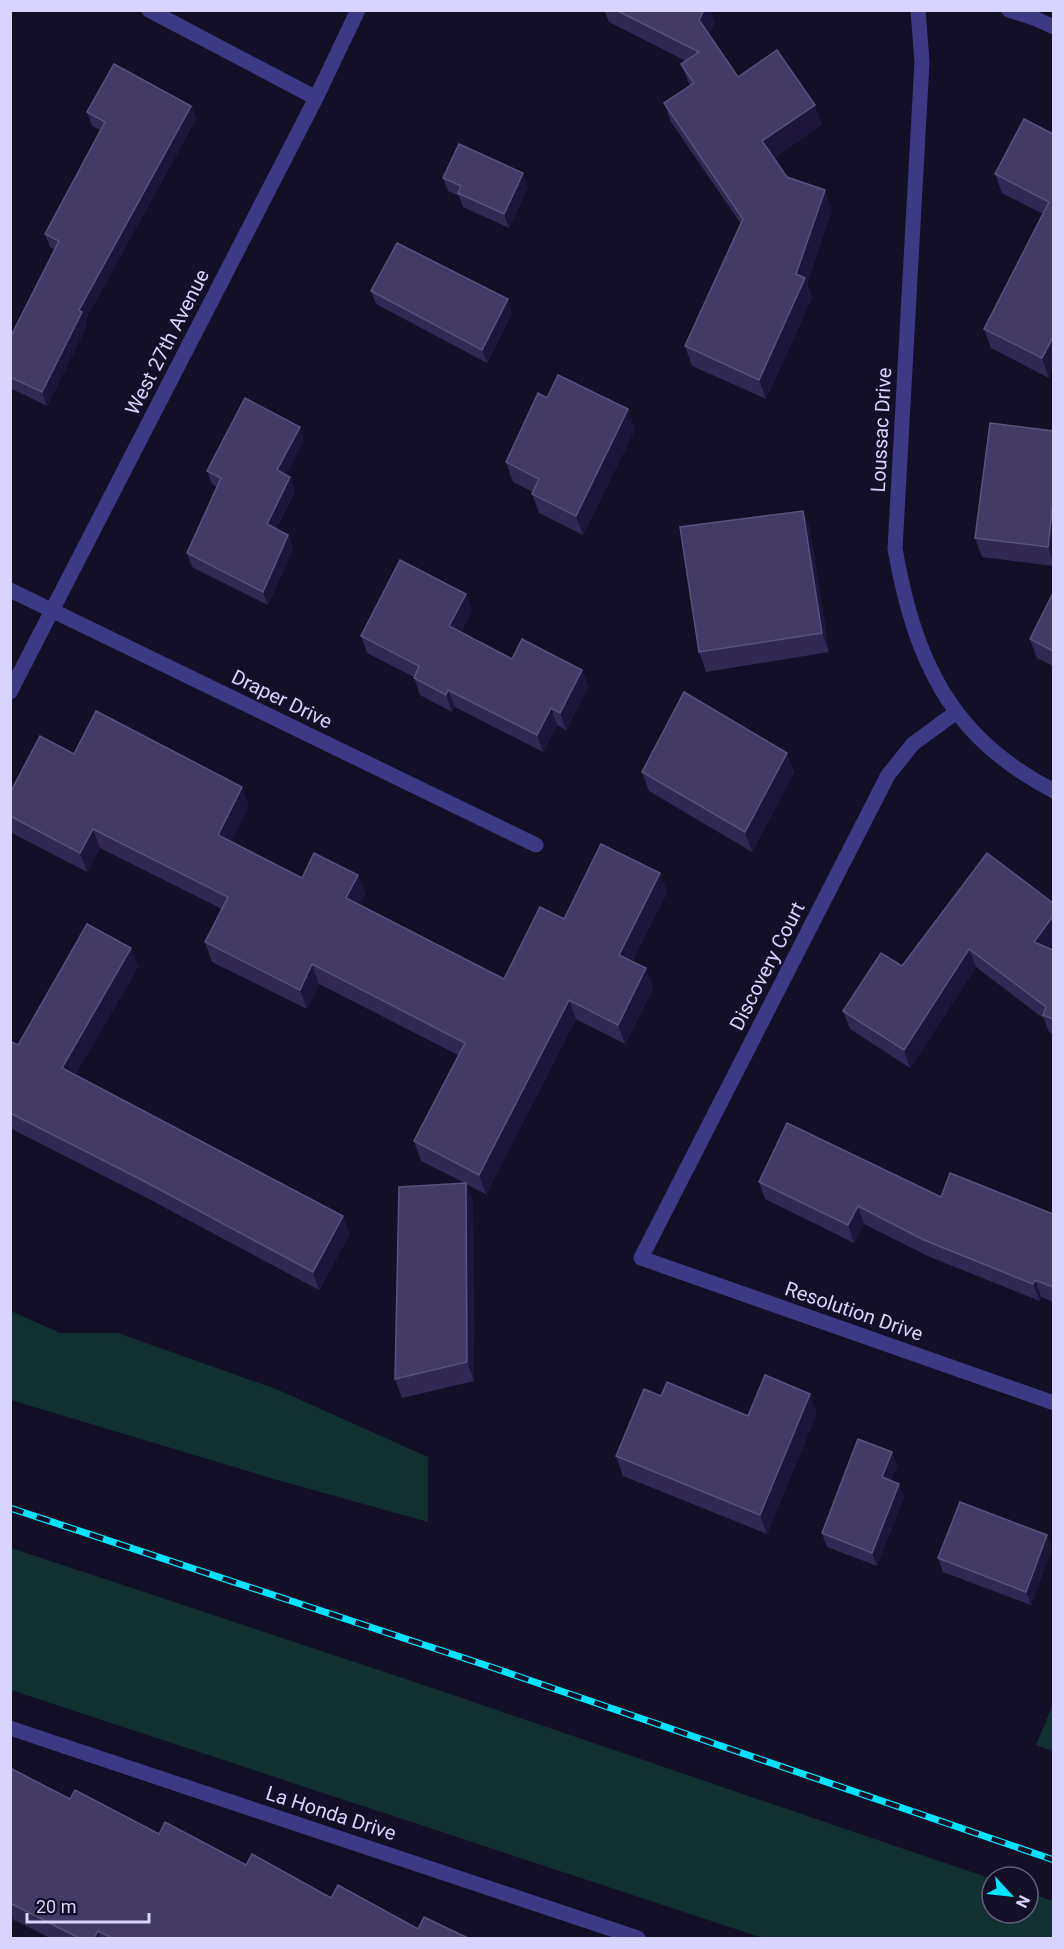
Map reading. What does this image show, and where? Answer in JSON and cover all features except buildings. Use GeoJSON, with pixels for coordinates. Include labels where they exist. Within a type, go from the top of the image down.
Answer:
{"type":"FeatureCollection","features":[{"type":"Feature","properties":{"kind":"street"},"geometry":{"type":"LineString","coordinates":[[149,10],[316,98]]}},
{"type":"Feature","properties":{"kind":"street","name":"West 27th Avenue"},"geometry":{"type":"LineString","coordinates":[[10,692],[316,98],[358,10]]}},
{"type":"Feature","properties":{"kind":"street","name":"Loussac Drive"},"geometry":{"type":"LineString","coordinates":[[918,10],[922,62],[895,549],[904,597],[922,655],[955,713],[998,756],[1053,791]]}},
{"type":"Feature","properties":{"kind":"street"},"geometry":{"type":"LineString","coordinates":[[1009,10],[1053,27]]}},
{"type":"Feature","properties":{"kind":"street","name":"Draper Drive"},"geometry":{"type":"LineString","coordinates":[[10,590],[536,845]]}},
{"type":"Feature","properties":{"kind":"street","name":"Discovery Court"},"geometry":{"type":"LineString","coordinates":[[641,1258],[888,775],[913,744],[955,713]]}},
{"type":"Feature","properties":{"kind":"street","name":"Resolution Drive"},"geometry":{"type":"LineString","coordinates":[[641,1258],[1053,1403]]}},
{"type":"Feature","properties":{"kind":"street","name":"La Honda Drive"},"geometry":{"type":"LineString","coordinates":[[10,1728],[638,1938]]}},
{"type":"Feature","properties":{"kind":"green space"},"geometry":{"type":"Polygon","coordinates":[[[11,1311],[60,1333],[118,1333],[276,1389],[428,1457],[428,1522],[274,1479],[11,1400],[11,1311]]]}},
{"type":"Feature","properties":{"kind":"green space"},"geometry":{"type":"Polygon","coordinates":[[[11,1548],[400,1677],[980,1875],[980,1925],[1040,1925],[1040,1896],[1053,1901],[1053,1938],[763,1938],[11,1690],[11,1548]]]}},
{"type":"Feature","properties":{"kind":"green space"},"geometry":{"type":"Polygon","coordinates":[[[1053,1704],[1053,1751],[1036,1745],[1053,1704]]]}},
{"type":"Feature","properties":{"kind":"railway"},"geometry":{"type":"LineString","coordinates":[[10,1508],[491,1667],[1054,1860]]}}]}
